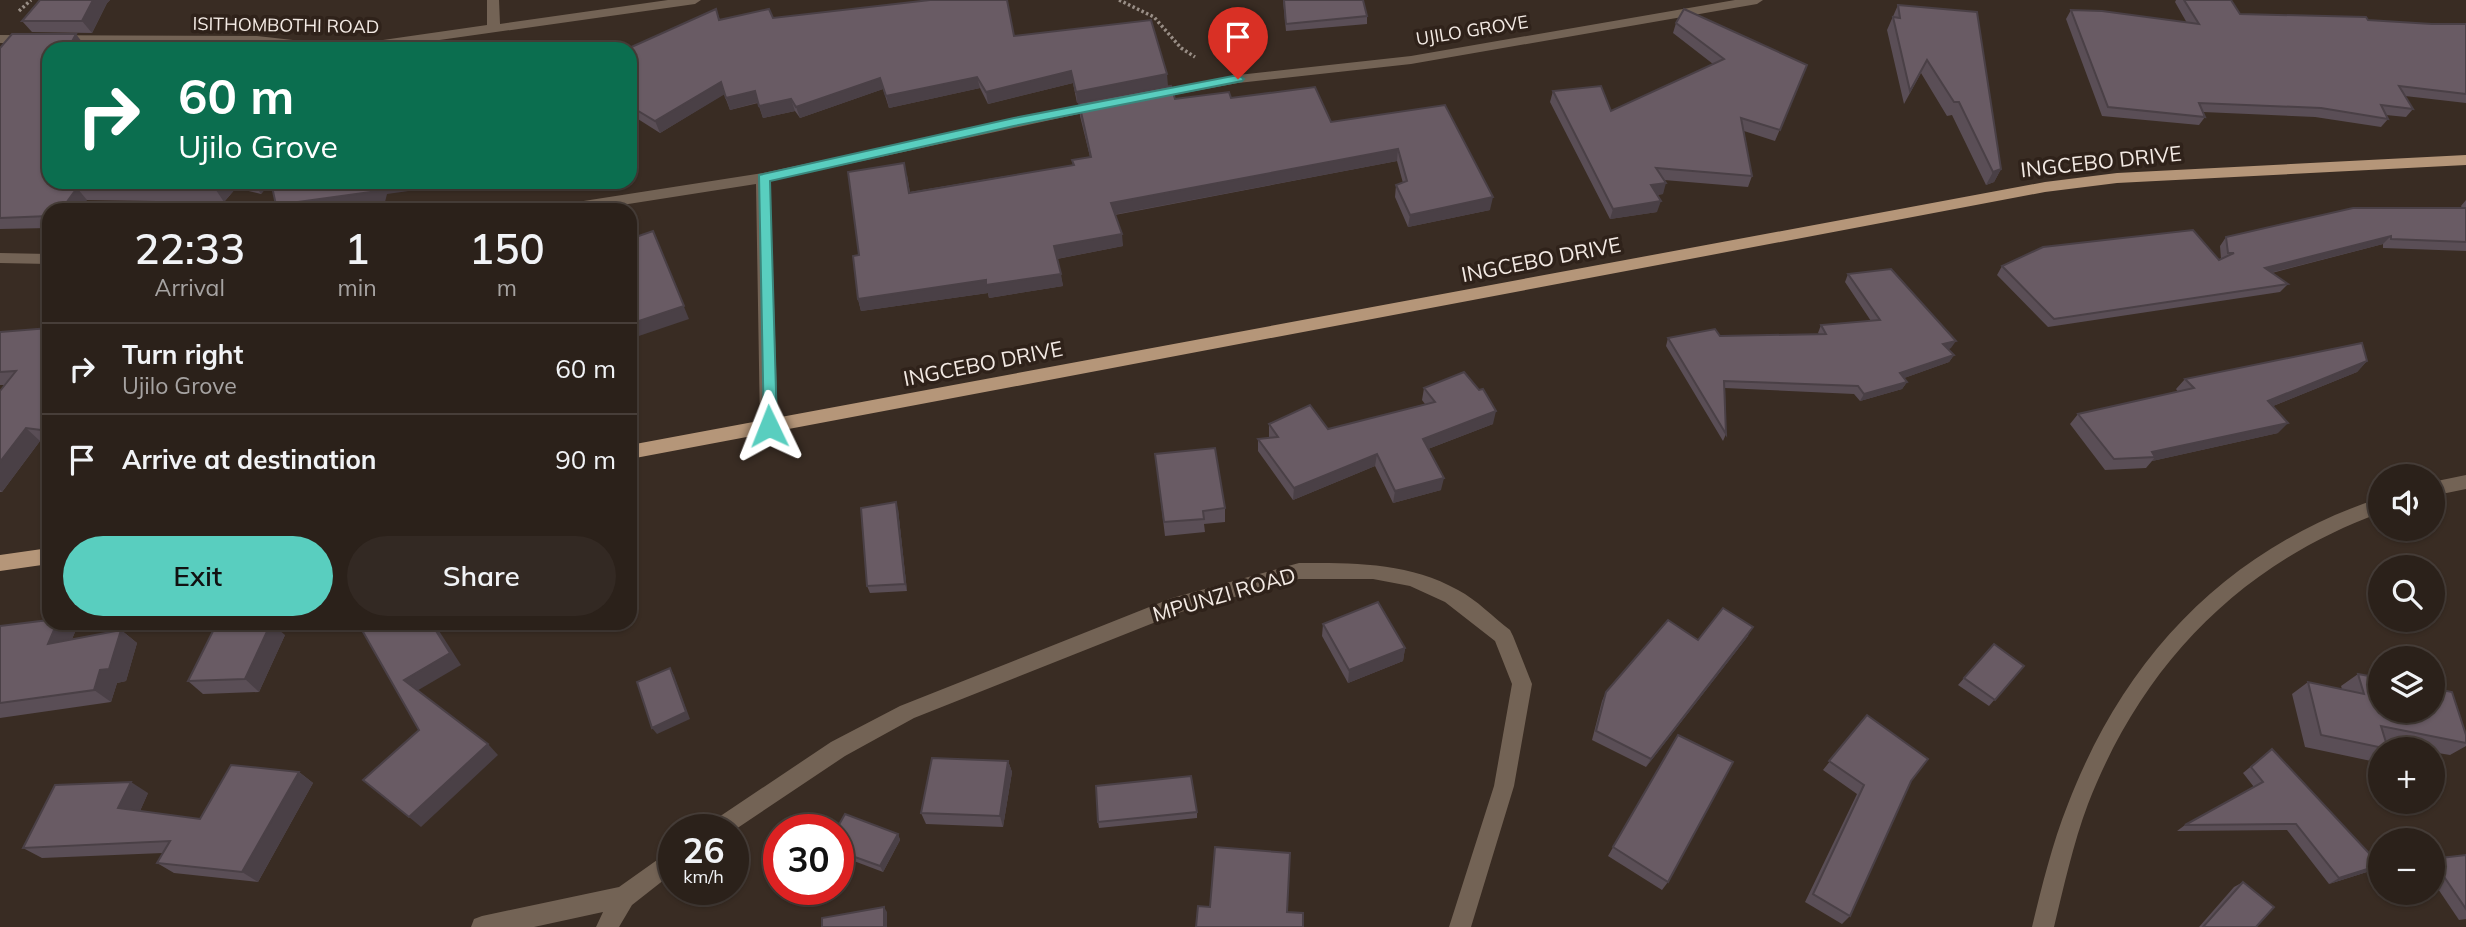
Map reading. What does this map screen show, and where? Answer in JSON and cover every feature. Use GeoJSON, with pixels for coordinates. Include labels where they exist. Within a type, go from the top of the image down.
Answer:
{"type":"FeatureCollection","features":[{"type":"Feature","properties":{"kind":"main road","name":"INGCEBO DRIVE"},"geometry":{"type":"LineString","coordinates":[[637,451],[2045,187],[2117,178],[2466,160]]}},
{"type":"Feature","properties":{"kind":"main road"},"geometry":{"type":"LineString","coordinates":[[0,563],[42,557]]}},
{"type":"Feature","properties":{"kind":"street"},"geometry":{"type":"LineString","coordinates":[[493,0],[494,29]]}},
{"type":"Feature","properties":{"kind":"street","name":"ISITHOMBOTHI ROAD"},"geometry":{"type":"LineString","coordinates":[[398,42],[695,0]]}},
{"type":"Feature","properties":{"kind":"street","name":"UJILO GROVE"},"geometry":{"type":"LineString","coordinates":[[1137,98],[1233,79],[1411,60],[1757,0]]}},
{"type":"Feature","properties":{"kind":"street","name":"ISITHOMBOTHI ROAD"},"geometry":{"type":"LineString","coordinates":[[0,39],[275,42]]}},
{"type":"Feature","properties":{"kind":"street"},"geometry":{"type":"LineString","coordinates":[[603,203],[763,178],[1110,103]]}},
{"type":"Feature","properties":{"kind":"street"},"geometry":{"type":"LineString","coordinates":[[763,178],[769,426]]}},
{"type":"Feature","properties":{"kind":"street"},"geometry":{"type":"LineString","coordinates":[[0,258],[42,259]]}},
{"type":"Feature","properties":{"kind":"street"},"geometry":{"type":"LineString","coordinates":[[2445,486],[2466,482]]}},
{"type":"Feature","properties":{"kind":"street"},"geometry":{"type":"LineString","coordinates":[[2043,927],[2068,825],[2086,780],[2130,695],[2163,651],[2226,592],[2283,550],[2313,532],[2368,510]]}},
{"type":"Feature","properties":{"kind":"street","name":"MPUNZI ROAD"},"geometry":{"type":"LineString","coordinates":[[741,814],[838,749],[907,712],[1041,657],[1179,604],[1299,571],[1373,571],[1412,579],[1442,592],[1481,618],[1503,636],[1522,684],[1504,786],[1460,927]]}},
{"type":"Feature","properties":{"kind":"street"},"geometry":{"type":"LineString","coordinates":[[607,927],[624,897],[658,870]]}},
{"type":"Feature","properties":{"kind":"street"},"geometry":{"type":"LineString","coordinates":[[482,927],[624,897]]}},
{"type":"Feature","properties":{"kind":"path"},"geometry":{"type":"LineString","coordinates":[[1119,0],[1154,17],[1181,48],[1233,79]]}},
{"type":"Feature","properties":{"kind":"building"},"geometry":{"type":"Polygon","coordinates":[[[40,0],[93,0],[82,21],[22,21],[40,0]]]}},
{"type":"Feature","properties":{"kind":"building"},"geometry":{"type":"Polygon","coordinates":[[[930,0],[1007,0],[1014,36],[1151,20],[1167,74],[1076,92],[1071,71],[986,92],[977,77],[886,96],[880,78],[796,107],[791,99],[759,106],[755,91],[726,98],[721,82],[655,121],[637,110],[637,45],[716,9],[719,20],[769,9],[773,18],[930,0]]]}},
{"type":"Feature","properties":{"kind":"building"},"geometry":{"type":"Polygon","coordinates":[[[1284,0],[1363,0],[1367,16],[1286,24],[1284,0]]]}},
{"type":"Feature","properties":{"kind":"building"},"geometry":{"type":"Polygon","coordinates":[[[2184,0],[2231,0],[2240,14],[2366,17],[2368,20],[2466,24],[2466,94],[2399,86],[2413,109],[2381,105],[2388,119],[2321,108],[2199,103],[2205,117],[2108,107],[2071,10],[2102,11],[2199,24],[2184,0]]]}},
{"type":"Feature","properties":{"kind":"building"},"geometry":{"type":"Polygon","coordinates":[[[1898,5],[1977,12],[2001,169],[1993,172],[1959,102],[1954,102],[1927,60],[1910,91],[1893,17],[1900,18],[1898,5]]]}},
{"type":"Feature","properties":{"kind":"building"},"geometry":{"type":"Polygon","coordinates":[[[1684,9],[1807,65],[1780,130],[1741,118],[1752,176],[1656,168],[1666,183],[1651,185],[1661,201],[1613,209],[1553,91],[1601,86],[1611,111],[1724,59],[1676,23],[1684,9]]]}},
{"type":"Feature","properties":{"kind":"building"},"geometry":{"type":"Polygon","coordinates":[[[12,34],[76,34],[72,42],[42,42],[42,189],[76,189],[66,203],[42,203],[42,216],[0,218],[0,48],[12,34]]]}},
{"type":"Feature","properties":{"kind":"building"},"geometry":{"type":"Polygon","coordinates":[[[1171,86],[1175,99],[1229,92],[1231,98],[1315,87],[1331,122],[1445,105],[1493,197],[1410,215],[1396,185],[1407,181],[1398,149],[1111,203],[1122,234],[1054,246],[1061,274],[986,285],[986,280],[858,299],[853,256],[859,255],[848,172],[904,163],[909,193],[1074,165],[1072,160],[1091,157],[1079,103],[1171,86]]]}},
{"type":"Feature","properties":{"kind":"building"},"geometry":{"type":"Polygon","coordinates":[[[146,189],[217,189],[216,190],[146,189]]]}},
{"type":"Feature","properties":{"kind":"building"},"geometry":{"type":"Polygon","coordinates":[[[273,189],[378,189],[291,203],[276,203],[273,189]]]}},
{"type":"Feature","properties":{"kind":"building"},"geometry":{"type":"Polygon","coordinates":[[[2353,208],[2466,208],[2466,242],[2391,239],[2391,236],[2265,268],[2288,284],[2054,319],[2002,266],[2043,247],[2193,230],[2219,260],[2234,253],[2228,253],[2226,237],[2353,208]]]}},
{"type":"Feature","properties":{"kind":"building"},"geometry":{"type":"Polygon","coordinates":[[[653,231],[684,306],[637,322],[637,237],[653,231]]]}},
{"type":"Feature","properties":{"kind":"building"},"geometry":{"type":"Polygon","coordinates":[[[1891,269],[1956,341],[1943,344],[1954,355],[1900,373],[1907,382],[1864,394],[1858,386],[1724,381],[1726,434],[1668,338],[1715,329],[1720,336],[1826,334],[1821,325],[1880,320],[1848,274],[1891,269]]]}},
{"type":"Feature","properties":{"kind":"building"},"geometry":{"type":"Polygon","coordinates":[[[42,329],[42,430],[26,428],[0,462],[0,391],[16,371],[0,372],[0,332],[42,329]]]}},
{"type":"Feature","properties":{"kind":"building"},"geometry":{"type":"Polygon","coordinates":[[[2362,343],[2367,361],[2268,401],[2288,423],[2152,452],[2155,457],[2114,459],[2078,414],[2194,388],[2185,379],[2362,343]]]}},
{"type":"Feature","properties":{"kind":"building"},"geometry":{"type":"Polygon","coordinates":[[[1464,372],[1479,390],[1483,389],[1496,411],[1423,439],[1444,478],[1395,491],[1377,454],[1294,488],[1258,439],[1278,437],[1269,424],[1310,405],[1328,429],[1435,402],[1424,388],[1464,372]]]}},
{"type":"Feature","properties":{"kind":"building"},"geometry":{"type":"Polygon","coordinates":[[[1215,448],[1225,508],[1203,511],[1204,519],[1164,522],[1155,454],[1215,448]]]}},
{"type":"Feature","properties":{"kind":"building"},"geometry":{"type":"Polygon","coordinates":[[[896,502],[905,584],[867,586],[861,508],[896,502]]]}},
{"type":"Feature","properties":{"kind":"building"},"geometry":{"type":"Polygon","coordinates":[[[1378,602],[1405,648],[1349,670],[1323,624],[1378,602]]]}},
{"type":"Feature","properties":{"kind":"building"},"geometry":{"type":"Polygon","coordinates":[[[1723,608],[1753,627],[1651,759],[1596,731],[1606,692],[1668,620],[1698,640],[1723,608]]]}},
{"type":"Feature","properties":{"kind":"building"},"geometry":{"type":"Polygon","coordinates":[[[42,621],[42,630],[54,630],[48,644],[121,630],[109,669],[100,670],[94,690],[0,703],[0,626],[42,621]]]}},
{"type":"Feature","properties":{"kind":"building"},"geometry":{"type":"Polygon","coordinates":[[[214,630],[268,630],[245,679],[188,681],[214,630]]]}},
{"type":"Feature","properties":{"kind":"building"},"geometry":{"type":"Polygon","coordinates":[[[362,630],[435,630],[450,653],[404,680],[488,744],[409,817],[363,780],[419,730],[362,630]]]}},
{"type":"Feature","properties":{"kind":"building"},"geometry":{"type":"Polygon","coordinates":[[[1994,644],[2024,666],[1995,700],[1964,678],[1994,644]]]}},
{"type":"Feature","properties":{"kind":"building"},"geometry":{"type":"Polygon","coordinates":[[[670,668],[686,712],[652,728],[637,682],[670,668]]]}},
{"type":"Feature","properties":{"kind":"building"},"geometry":{"type":"Polygon","coordinates":[[[2358,674],[2368,676],[2368,723],[2445,723],[2445,691],[2452,692],[2466,735],[2466,743],[2381,726],[2384,737],[2368,737],[2368,745],[2321,735],[2308,682],[2364,694],[2358,674]]]}},
{"type":"Feature","properties":{"kind":"building"},"geometry":{"type":"Polygon","coordinates":[[[1867,715],[1928,759],[1911,781],[1850,916],[1813,894],[1864,785],[1829,761],[1867,715]]]}},
{"type":"Feature","properties":{"kind":"building"},"geometry":{"type":"Polygon","coordinates":[[[1678,735],[1733,762],[1668,882],[1613,847],[1678,735]]]}},
{"type":"Feature","properties":{"kind":"building"},"geometry":{"type":"Polygon","coordinates":[[[2272,749],[2368,852],[2368,869],[2339,878],[2296,824],[2185,825],[2263,782],[2251,767],[2272,749]]]}},
{"type":"Feature","properties":{"kind":"building"},"geometry":{"type":"Polygon","coordinates":[[[932,758],[1008,761],[1000,816],[921,813],[932,758]]]}},
{"type":"Feature","properties":{"kind":"building"},"geometry":{"type":"Polygon","coordinates":[[[231,765],[299,772],[242,872],[157,863],[170,841],[23,848],[55,785],[131,782],[118,808],[200,819],[231,765]]]}},
{"type":"Feature","properties":{"kind":"building"},"geometry":{"type":"Polygon","coordinates":[[[1191,776],[1197,812],[1098,822],[1096,786],[1191,776]]]}},
{"type":"Feature","properties":{"kind":"building"},"geometry":{"type":"Polygon","coordinates":[[[854,817],[898,834],[880,866],[854,857],[854,817]]]}},
{"type":"Feature","properties":{"kind":"building"},"geometry":{"type":"Polygon","coordinates":[[[1215,847],[1290,853],[1287,912],[1303,913],[1303,927],[1196,927],[1198,906],[1210,907],[1215,847]]]}},
{"type":"Feature","properties":{"kind":"building"},"geometry":{"type":"Polygon","coordinates":[[[2466,855],[2466,909],[2445,878],[2445,857],[2466,855]]]}},
{"type":"Feature","properties":{"kind":"building"},"geometry":{"type":"Polygon","coordinates":[[[2243,882],[2274,907],[2256,927],[2203,927],[2243,882]]]}},
{"type":"Feature","properties":{"kind":"building"},"geometry":{"type":"Polygon","coordinates":[[[884,907],[884,927],[822,927],[822,918],[884,907]]]}},
{"type":"Feature","properties":{"kind":"route"},"geometry":{"type":"LineString","coordinates":[[769,426],[763,178],[1014,122],[1238,79]]}}]}
